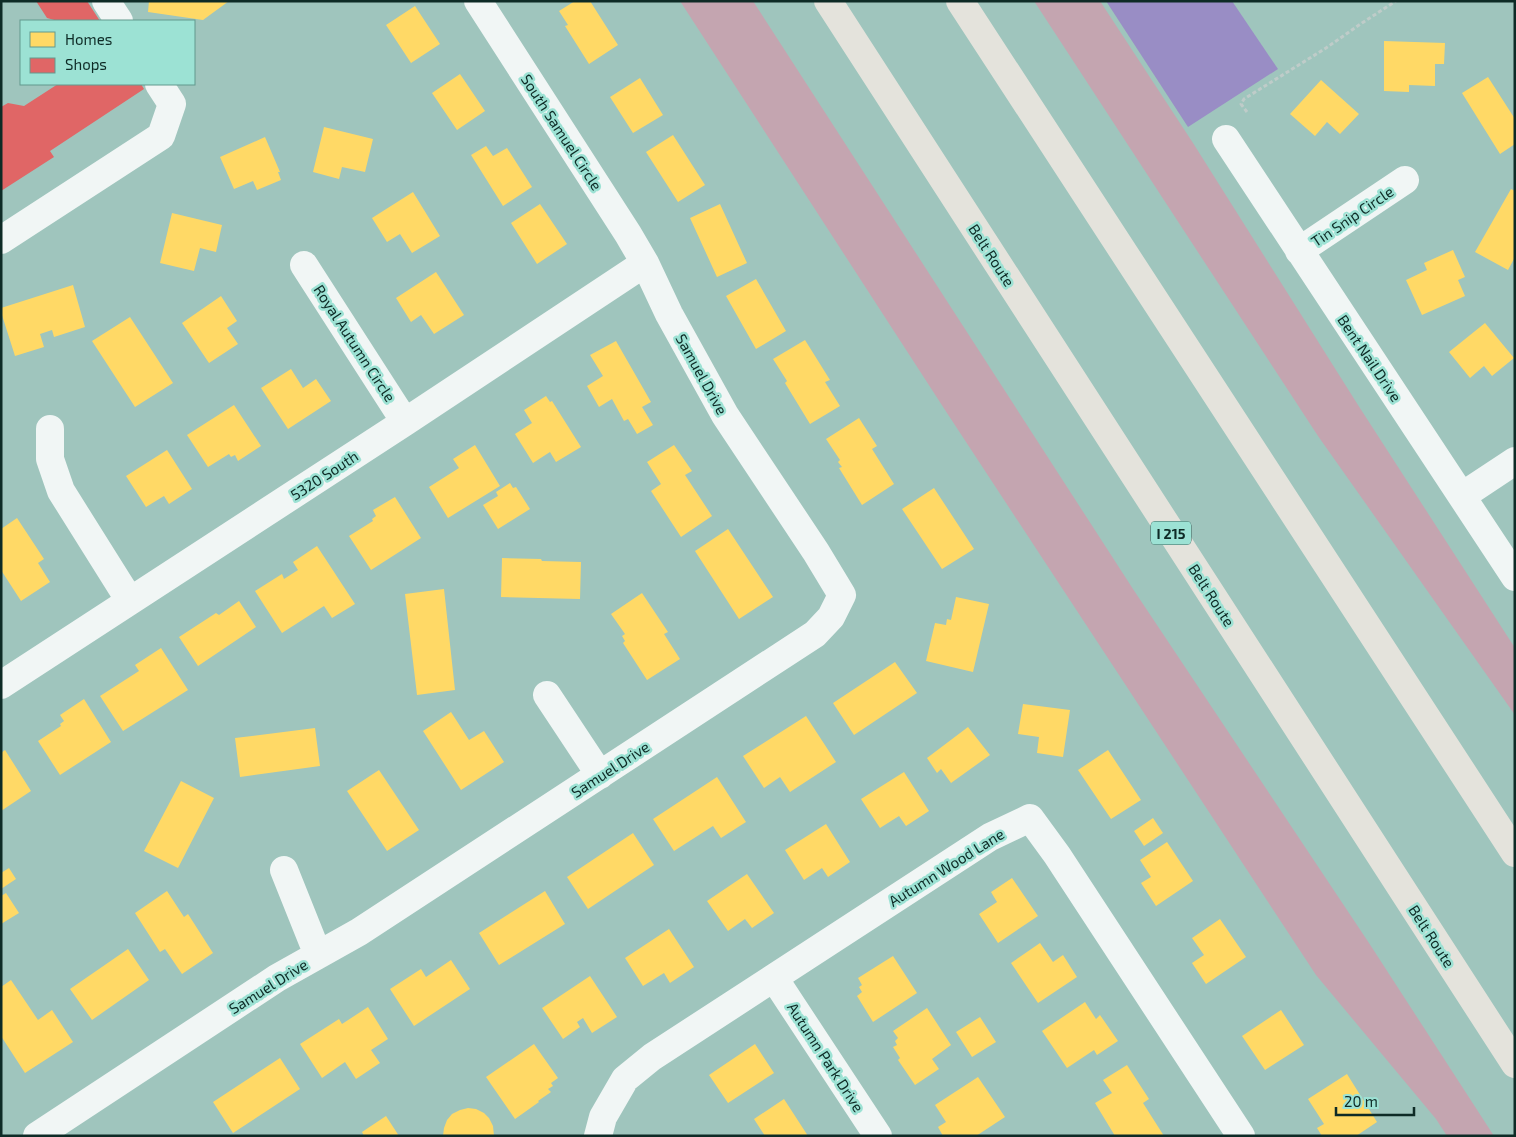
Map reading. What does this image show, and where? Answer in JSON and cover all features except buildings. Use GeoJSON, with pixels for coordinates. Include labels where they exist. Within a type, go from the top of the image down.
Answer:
{"type":"FeatureCollection","features":[{"type":"Feature","properties":{"kind":"highway","name":"Belt Route"},"geometry":{"type":"LineString","coordinates":[[828,1],[1515,1064]]}},
{"type":"Feature","properties":{"kind":"highway"},"geometry":{"type":"LineString","coordinates":[[960,1],[1515,853]]}},
{"type":"Feature","properties":{"kind":"street"},"geometry":{"type":"LineString","coordinates":[[106,1],[118,20]]}},
{"type":"Feature","properties":{"kind":"street","name":"South Samuel Circle"},"geometry":{"type":"LineString","coordinates":[[478,1],[645,263]]}},
{"type":"Feature","properties":{"kind":"street"},"geometry":{"type":"LineString","coordinates":[[1,240],[161,136],[172,104],[160,85]]}},
{"type":"Feature","properties":{"kind":"street","name":"Bent Nail Drive"},"geometry":{"type":"LineString","coordinates":[[1226,139],[1515,577]]}},
{"type":"Feature","properties":{"kind":"street","name":"Tin Snip Circle"},"geometry":{"type":"LineString","coordinates":[[1299,251],[1405,180]]}},
{"type":"Feature","properties":{"kind":"street","name":"5320 South"},"geometry":{"type":"LineString","coordinates":[[1,685],[645,263]]}},
{"type":"Feature","properties":{"kind":"street","name":"Samuel Drive"},"geometry":{"type":"LineString","coordinates":[[38,1136],[277,978],[359,932],[600,775],[815,634],[831,617],[842,595],[725,415],[668,314],[645,263]]}},
{"type":"Feature","properties":{"kind":"street","name":"Royal Autumn Circle"},"geometry":{"type":"LineString","coordinates":[[304,265],[405,422]]}},
{"type":"Feature","properties":{"kind":"street"},"geometry":{"type":"LineString","coordinates":[[50,429],[50,459],[61,491],[130,602]]}},
{"type":"Feature","properties":{"kind":"street"},"geometry":{"type":"LineString","coordinates":[[1462,496],[1515,461]]}},
{"type":"Feature","properties":{"kind":"street"},"geometry":{"type":"LineString","coordinates":[[547,694],[600,775]]}},
{"type":"Feature","properties":{"kind":"street","name":"Autumn Wood Lane"},"geometry":{"type":"LineString","coordinates":[[598,1136],[603,1117],[626,1079],[652,1057],[990,837],[1030,818],[1057,855],[1241,1136]]}},
{"type":"Feature","properties":{"kind":"street"},"geometry":{"type":"LineString","coordinates":[[284,870],[318,955]]}},
{"type":"Feature","properties":{"kind":"street","name":"Autumn Park Drive"},"geometry":{"type":"LineString","coordinates":[[774,978],[878,1136]]}},
{"type":"Feature","properties":{"kind":"path"},"geometry":{"type":"LineString","coordinates":[[1246,112],[1241,104],[1244,99],[1326,48],[1396,1]]}},
{"type":"Feature","properties":{"kind":"shaded area"},"geometry":{"type":"Polygon","coordinates":[[[680,1],[753,1],[1133,589],[1369,943],[1494,1136],[1447,1136],[1436,1119],[1316,975],[947,413],[680,1]]]}},
{"type":"Feature","properties":{"kind":"shaded area"},"geometry":{"type":"Polygon","coordinates":[[[1034,1],[1100,1],[1193,143],[1358,405],[1515,648],[1515,715],[1318,436],[1034,1]]]}},
{"type":"Feature","properties":{"kind":"shaded area"},"geometry":{"type":"Polygon","coordinates":[[[1106,1],[1232,1],[1278,69],[1188,127],[1106,1]]]}}]}
